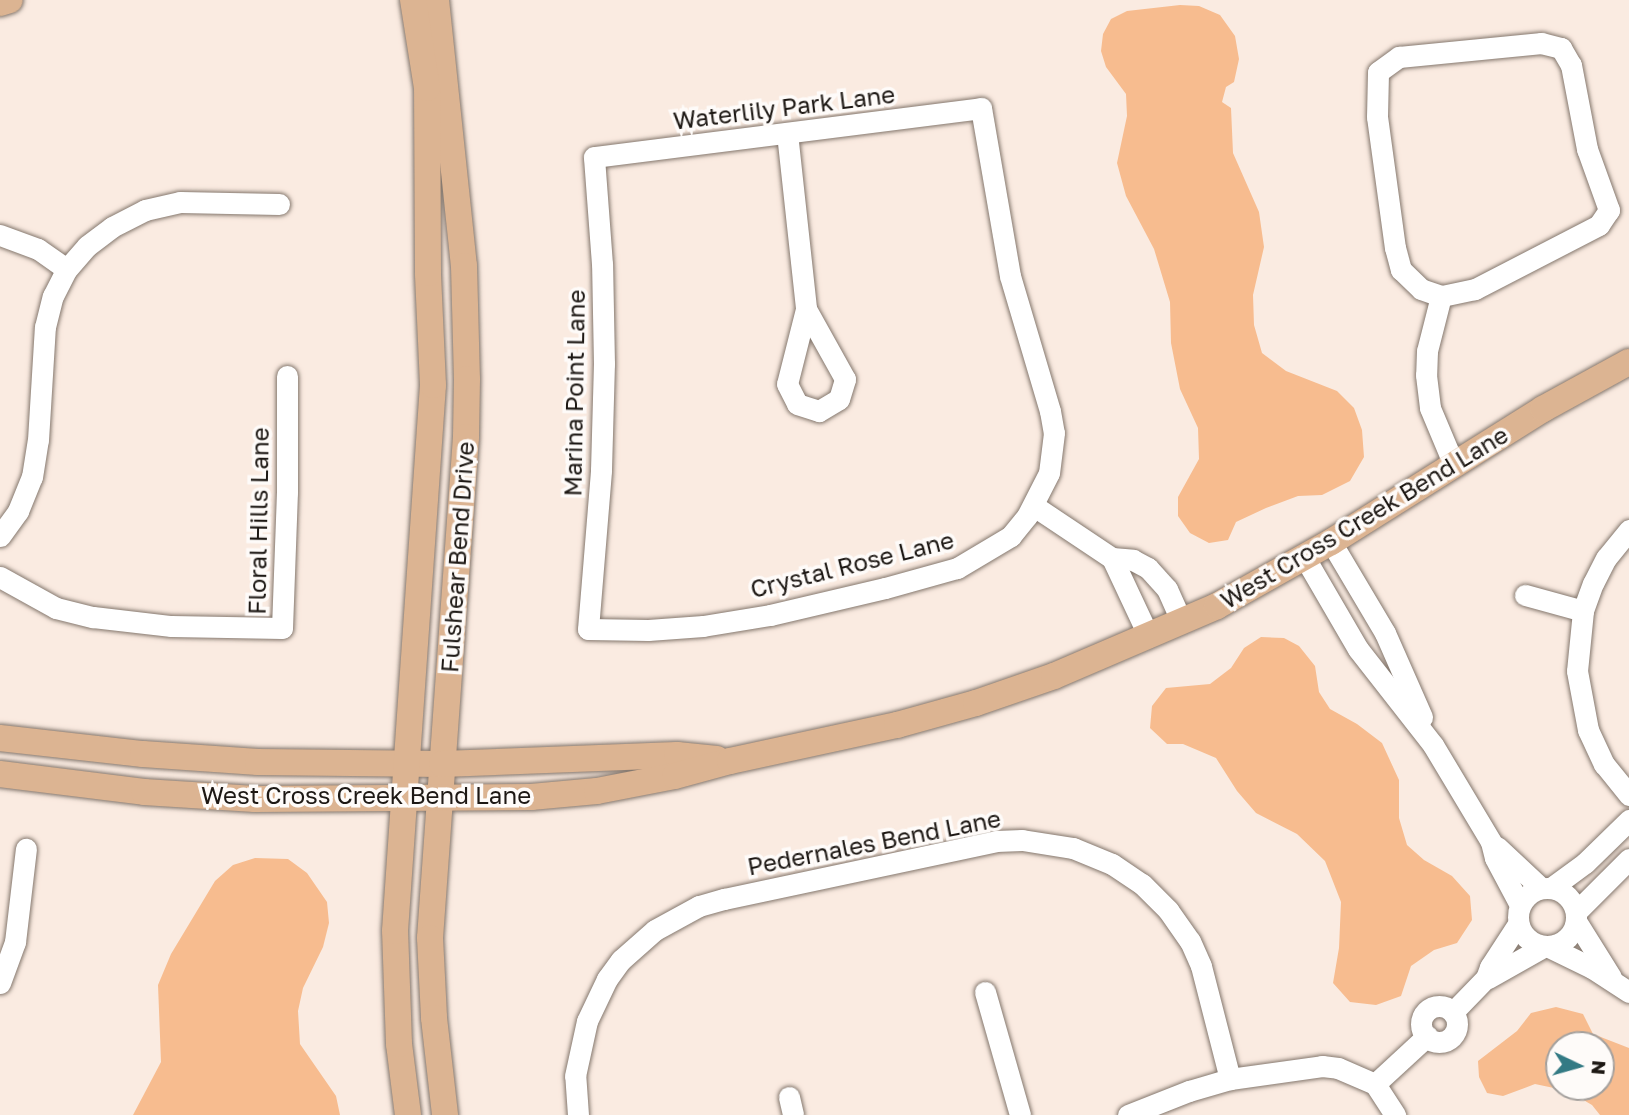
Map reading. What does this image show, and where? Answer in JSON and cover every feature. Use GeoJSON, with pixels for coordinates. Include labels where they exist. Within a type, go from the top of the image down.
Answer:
{"type":"FeatureCollection","features":[{"type":"Feature","properties":{"kind":"main road"},"geometry":{"type":"LineString","coordinates":[[0,2],[10,0]]}},
{"type":"Feature","properties":{"kind":"main road","name":"Fulshear Bend Drive"},"geometry":{"type":"LineString","coordinates":[[408,1115],[399,1044],[395,972],[397,890],[433,385],[428,273],[427,88],[413,0]]}},
{"type":"Feature","properties":{"kind":"main road","name":"Fulshear Bend Drive"},"geometry":{"type":"LineString","coordinates":[[436,0],[464,266],[467,383],[466,437],[430,938],[434,1018],[446,1115]]}},
{"type":"Feature","properties":{"kind":"main road","name":"West Cross Creek Bend Lane"},"geometry":{"type":"LineString","coordinates":[[0,774],[144,792],[241,798],[439,800],[531,797],[597,791],[676,776],[730,761],[884,728],[976,703],[1149,637],[1217,606],[1305,558],[1543,409],[1629,362]]}},
{"type":"Feature","properties":{"kind":"main road"},"geometry":{"type":"LineString","coordinates":[[433,385],[467,383]]}},
{"type":"Feature","properties":{"kind":"main road","name":"West Cross Creek Bend Lane"},"geometry":{"type":"LineString","coordinates":[[0,738],[143,754],[258,762],[442,764],[677,755],[730,761]]}},
{"type":"Feature","properties":{"kind":"street"},"geometry":{"type":"LineString","coordinates":[[1541,43],[1561,48],[1571,65],[1587,149],[1609,210],[1599,225],[1565,243],[1475,289],[1441,296],[1421,289],[1401,270],[1395,248],[1377,117],[1378,72],[1399,57],[1541,43]]}},
{"type":"Feature","properties":{"kind":"street","name":"Waterlily Park Lane"},"geometry":{"type":"LineString","coordinates":[[594,157],[981,108]]}},
{"type":"Feature","properties":{"kind":"street","name":"Crystal Rose Lane"},"geometry":{"type":"LineString","coordinates":[[588,629],[648,631],[703,626],[770,615],[885,588],[957,568],[989,552],[1011,536],[1034,506],[1049,473],[1054,433],[1010,275],[981,108]]}},
{"type":"Feature","properties":{"kind":"street"},"geometry":{"type":"LineString","coordinates":[[787,133],[806,309]]}},
{"type":"Feature","properties":{"kind":"street","name":"Marina Point Lane"},"geometry":{"type":"LineString","coordinates":[[588,629],[601,470],[604,364],[602,264],[594,157]]}},
{"type":"Feature","properties":{"kind":"street"},"geometry":{"type":"LineString","coordinates":[[0,536],[18,511],[32,477],[38,440],[45,327],[53,296],[67,269],[87,247],[112,228],[145,210],[180,202],[279,204]]}},
{"type":"Feature","properties":{"kind":"street"},"geometry":{"type":"LineString","coordinates":[[0,235],[38,249],[67,269]]}},
{"type":"Feature","properties":{"kind":"street"},"geometry":{"type":"LineString","coordinates":[[1441,296],[1427,352],[1426,375],[1430,408],[1454,465]]}},
{"type":"Feature","properties":{"kind":"street","name":"Floral Hills Lane"},"geometry":{"type":"LineString","coordinates":[[0,577],[56,608],[93,617],[171,626],[282,628],[287,492],[287,376]]}},
{"type":"Feature","properties":{"kind":"street"},"geometry":{"type":"LineString","coordinates":[[1034,506],[1112,558],[1133,560],[1158,577],[1182,622]]}},
{"type":"Feature","properties":{"kind":"street"},"geometry":{"type":"LineString","coordinates":[[1629,530],[1606,558],[1593,583],[1583,611],[1577,671],[1580,699],[1588,730],[1604,764],[1629,795]]}},
{"type":"Feature","properties":{"kind":"street"},"geometry":{"type":"LineString","coordinates":[[1331,542],[1385,632],[1433,745]]}},
{"type":"Feature","properties":{"kind":"street"},"geometry":{"type":"LineString","coordinates":[[1112,558],[1149,637]]}},
{"type":"Feature","properties":{"kind":"street"},"geometry":{"type":"LineString","coordinates":[[1305,558],[1358,649],[1433,745],[1491,842],[1495,858],[1530,941],[1547,946],[1622,987]]}},
{"type":"Feature","properties":{"kind":"street"},"geometry":{"type":"LineString","coordinates":[[1525,594],[1583,611]]}},
{"type":"Feature","properties":{"kind":"street"},"geometry":{"type":"LineString","coordinates":[[1375,1084],[1427,1036],[1440,1041],[1450,1037],[1457,1023],[1453,1012],[1486,978],[1519,915],[1525,897],[1546,888],[1585,863],[1629,820]]}},
{"type":"Feature","properties":{"kind":"street","name":"Pedernales Bend Lane"},"geometry":{"type":"LineString","coordinates":[[578,1115],[575,1076],[580,1046],[597,1000],[621,960],[637,944],[666,923],[699,906],[996,841],[1046,841],[1112,864],[1142,884],[1168,910],[1190,941],[1201,966],[1230,1079]]}},
{"type":"Feature","properties":{"kind":"street"},"geometry":{"type":"LineString","coordinates":[[1491,842],[1546,888],[1568,896],[1576,917],[1622,987]]}},
{"type":"Feature","properties":{"kind":"street"},"geometry":{"type":"LineString","coordinates":[[0,983],[15,942],[26,849]]}},
{"type":"Feature","properties":{"kind":"street"},"geometry":{"type":"LineString","coordinates":[[1486,978],[1497,975],[1547,946],[1567,939],[1576,917],[1629,859]]}},
{"type":"Feature","properties":{"kind":"street"},"geometry":{"type":"LineString","coordinates":[[985,992],[1020,1115]]}},
{"type":"Feature","properties":{"kind":"street"},"geometry":{"type":"LineString","coordinates":[[1128,1115],[1188,1090],[1230,1079],[1322,1066],[1338,1068],[1375,1084],[1395,1115]]}},
{"type":"Feature","properties":{"kind":"shaded area"},"geometry":{"type":"Polygon","coordinates":[[[1180,5],[1199,6],[1220,15],[1235,36],[1239,59],[1234,82],[1226,87],[1222,102],[1231,108],[1233,153],[1259,212],[1264,247],[1253,295],[1254,325],[1262,353],[1286,371],[1337,391],[1354,408],[1362,430],[1364,457],[1350,481],[1322,495],[1298,496],[1266,508],[1236,522],[1228,540],[1209,543],[1190,533],[1178,516],[1178,497],[1199,459],[1198,428],[1180,389],[1171,343],[1170,302],[1154,249],[1126,196],[1117,163],[1127,116],[1126,94],[1106,67],[1101,51],[1103,34],[1111,19],[1127,11],[1180,5]]]}},
{"type":"Feature","properties":{"kind":"shaded area"},"geometry":{"type":"Polygon","coordinates":[[[1261,637],[1284,638],[1299,646],[1315,666],[1319,692],[1330,709],[1357,724],[1382,743],[1399,780],[1399,818],[1407,845],[1424,860],[1452,876],[1470,896],[1472,920],[1457,943],[1434,950],[1411,966],[1401,996],[1376,1005],[1350,1002],[1333,983],[1339,948],[1341,902],[1325,861],[1297,834],[1256,813],[1237,791],[1216,758],[1183,744],[1167,744],[1150,728],[1152,706],[1166,688],[1210,684],[1231,668],[1244,648],[1261,637]]]}},
{"type":"Feature","properties":{"kind":"shaded area"},"geometry":{"type":"Polygon","coordinates":[[[255,858],[288,859],[307,873],[327,902],[329,923],[323,947],[303,988],[298,1011],[300,1044],[336,1096],[340,1115],[133,1115],[161,1062],[158,985],[171,954],[215,881],[233,865],[255,858]]]}},
{"type":"Feature","properties":{"kind":"shaded area"},"geometry":{"type":"Polygon","coordinates":[[[1556,1007],[1583,1014],[1592,1031],[1545,1031],[1545,1086],[1535,1084],[1503,1096],[1487,1093],[1479,1077],[1478,1061],[1517,1031],[1531,1013],[1556,1007]]]}},
{"type":"Feature","properties":{"kind":"shaded area"},"geometry":{"type":"Polygon","coordinates":[[[1615,1043],[1629,1048],[1629,1115],[1600,1115],[1585,1101],[1615,1101],[1615,1043]]]}}]}
